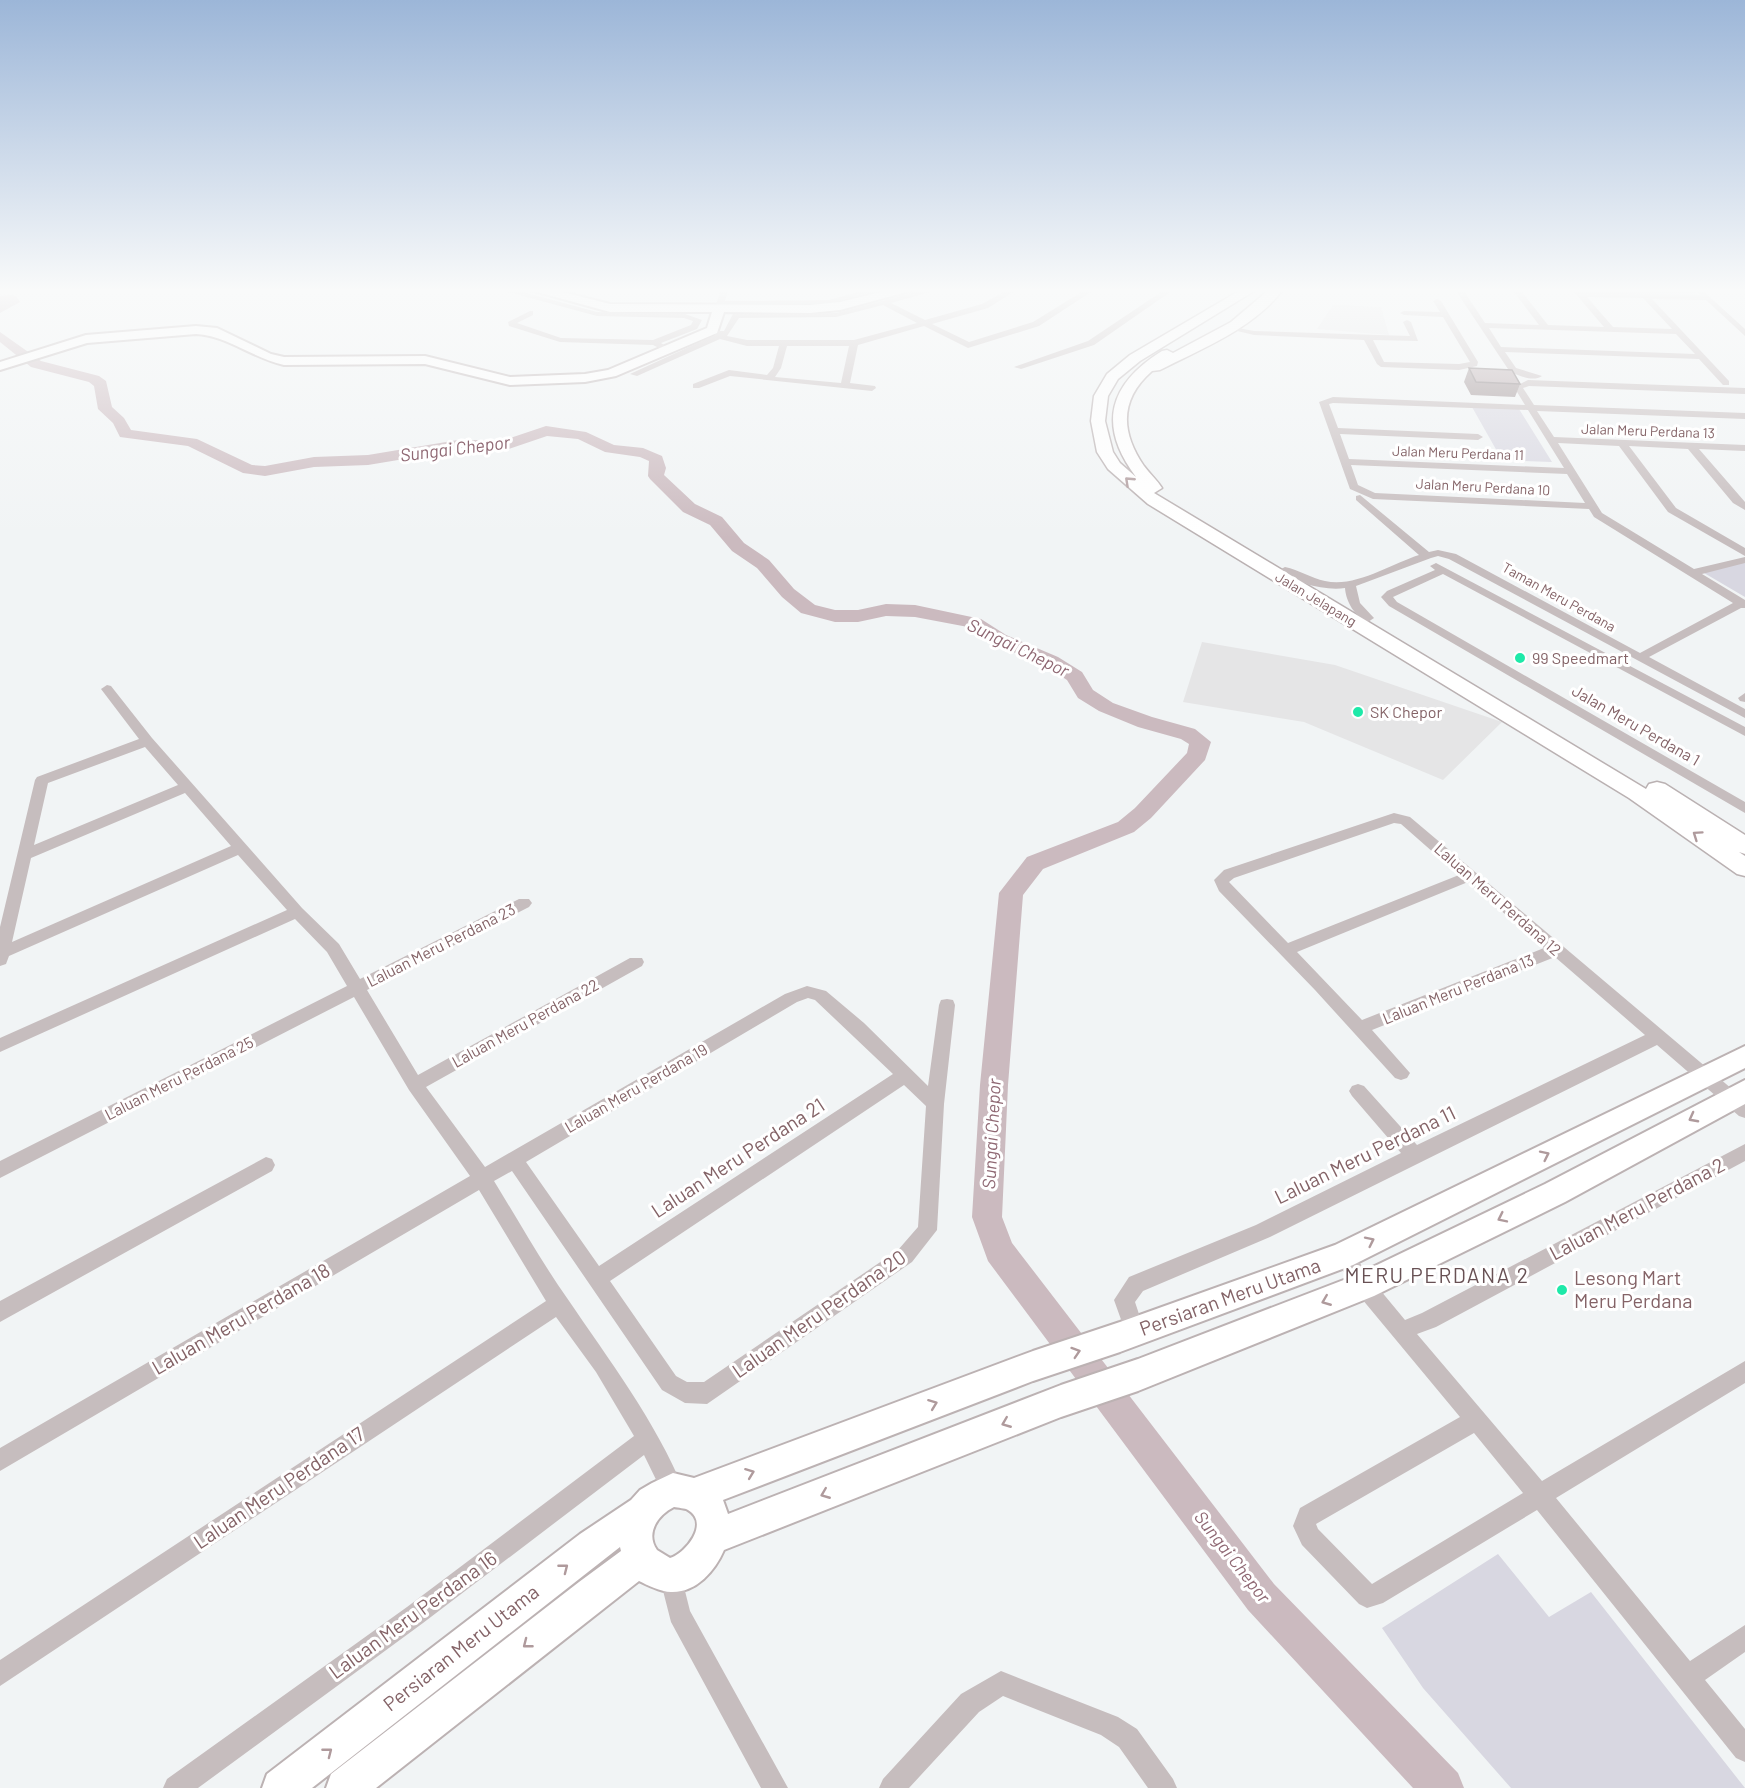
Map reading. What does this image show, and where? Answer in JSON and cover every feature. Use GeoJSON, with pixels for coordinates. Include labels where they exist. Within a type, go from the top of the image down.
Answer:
{"type":"FeatureCollection","features":[{"type":"Feature","properties":{"kind":"main road","name":"Jalan Jelapang"},"geometry":{"type":"LineString","coordinates":[[1118,371],[1101,396],[1098,421],[1105,452],[1114,466],[1131,483],[1169,511],[1637,793],[1745,868]]}},
{"type":"Feature","properties":{"kind":"main road","name":"Jalan Jelapang"},"geometry":{"type":"LineString","coordinates":[[1146,371],[1136,380],[1123,398],[1120,423],[1128,451],[1149,482],[1182,509],[1704,817],[1745,846]]}},
{"type":"Feature","properties":{"kind":"main road"},"geometry":{"type":"LineString","coordinates":[[1136,380],[1150,371]]}},
{"type":"Feature","properties":{"kind":"street"},"geometry":{"type":"LineString","coordinates":[[468,371],[492,378],[534,381],[606,375],[615,371]]}},
{"type":"Feature","properties":{"kind":"street"},"geometry":{"type":"LineString","coordinates":[[634,374],[639,371]]}},
{"type":"Feature","properties":{"kind":"street"},"geometry":{"type":"LineString","coordinates":[[769,379],[774,371]]}},
{"type":"Feature","properties":{"kind":"street"},"geometry":{"type":"LineString","coordinates":[[845,386],[848,371]]}},
{"type":"Feature","properties":{"kind":"street"},"geometry":{"type":"LineString","coordinates":[[1517,371],[1530,376],[1745,384]]}},
{"type":"Feature","properties":{"kind":"street"},"geometry":{"type":"LineString","coordinates":[[1715,371],[1726,383]]}},
{"type":"Feature","properties":{"kind":"street"},"geometry":{"type":"LineString","coordinates":[[696,386],[729,373],[872,388]]}},
{"type":"Feature","properties":{"kind":"street"},"geometry":{"type":"LineString","coordinates":[[1743,604],[1602,518],[1592,506],[1518,387],[1528,383],[1745,392]]}},
{"type":"Feature","properties":{"kind":"street"},"geometry":{"type":"LineString","coordinates":[[1345,462],[1324,404],[1326,401],[1745,416]]}},
{"type":"Feature","properties":{"kind":"street"},"geometry":{"type":"LineString","coordinates":[[1335,431],[1478,437]]}},
{"type":"Feature","properties":{"kind":"street","name":"Jalan Meru Perdana 13"},"geometry":{"type":"LineString","coordinates":[[1551,440],[1745,448]]}},
{"type":"Feature","properties":{"kind":"street"},"geometry":{"type":"LineString","coordinates":[[1622,443],[1672,510],[1745,553]]}},
{"type":"Feature","properties":{"kind":"street"},"geometry":{"type":"LineString","coordinates":[[1691,446],[1745,507]]}},
{"type":"Feature","properties":{"kind":"street","name":"Jalan Meru Perdana 11"},"geometry":{"type":"LineString","coordinates":[[1345,462],[1570,471]]}},
{"type":"Feature","properties":{"kind":"street","name":"Jalan Meru Perdana 10"},"geometry":{"type":"LineString","coordinates":[[1345,462],[1354,487],[1373,496],[1592,506]]}},
{"type":"Feature","properties":{"kind":"street"},"geometry":{"type":"LineString","coordinates":[[1360,498],[1424,556],[1443,570],[1745,732]]}},
{"type":"Feature","properties":{"kind":"street","name":"Taman Meru Perdana"},"geometry":{"type":"LineString","coordinates":[[1285,570],[1323,584],[1338,586],[1351,584],[1424,556],[1438,553],[1452,556],[1745,714]]}},
{"type":"Feature","properties":{"kind":"street"},"geometry":{"type":"LineString","coordinates":[[1690,573],[1745,560]]}},
{"type":"Feature","properties":{"kind":"street","name":"Jalan Meru Perdana 1"},"geometry":{"type":"LineString","coordinates":[[1443,570],[1391,593],[1387,597],[1393,604],[1745,808]]}},
{"type":"Feature","properties":{"kind":"street"},"geometry":{"type":"LineString","coordinates":[[1351,584],[1352,603],[1368,618]]}},
{"type":"Feature","properties":{"kind":"street"},"geometry":{"type":"LineString","coordinates":[[1639,658],[1743,604]]}},
{"type":"Feature","properties":{"kind":"street"},"geometry":{"type":"LineString","coordinates":[[1680,698],[1698,688]]}},
{"type":"Feature","properties":{"kind":"street"},"geometry":{"type":"LineString","coordinates":[[107,689],[147,741],[240,848],[297,912],[333,948],[415,1085],[482,1178],[559,1304],[603,1365],[648,1439],[684,1492]]}},
{"type":"Feature","properties":{"kind":"street"},"geometry":{"type":"LineString","coordinates":[[1,957],[42,780],[147,741]]}},
{"type":"Feature","properties":{"kind":"street"},"geometry":{"type":"LineString","coordinates":[[24,855],[187,787]]}},
{"type":"Feature","properties":{"kind":"street","name":"Laluan Meru Perdana 12"},"geometry":{"type":"LineString","coordinates":[[1286,950],[1224,887],[1221,880],[1229,874],[1394,818],[1405,820],[1704,1076],[1740,1100]]}},
{"type":"Feature","properties":{"kind":"street"},"geometry":{"type":"LineString","coordinates":[[1,957],[240,848]]}},
{"type":"Feature","properties":{"kind":"street"},"geometry":{"type":"LineString","coordinates":[[1401,1073],[1286,950],[1470,876]]}},
{"type":"Feature","properties":{"kind":"street","name":"Laluan Meru Perdana 23"},"geometry":{"type":"LineString","coordinates":[[358,988],[524,903]]}},
{"type":"Feature","properties":{"kind":"street"},"geometry":{"type":"LineString","coordinates":[[0,1045],[297,912]]}},
{"type":"Feature","properties":{"kind":"street","name":"Laluan Meru Perdana 13"},"geometry":{"type":"LineString","coordinates":[[1360,1028],[1556,950]]}},
{"type":"Feature","properties":{"kind":"street","name":"Laluan Meru Perdana 22"},"geometry":{"type":"LineString","coordinates":[[415,1085],[636,962]]}},
{"type":"Feature","properties":{"kind":"street","name":"Laluan Meru Perdana 25"},"geometry":{"type":"LineString","coordinates":[[0,1170],[358,988]]}},
{"type":"Feature","properties":{"kind":"street","name":"Laluan Meru Perdana 19"},"geometry":{"type":"LineString","coordinates":[[482,1178],[791,998],[807,992],[820,995],[858,1028],[905,1075]]}},
{"type":"Feature","properties":{"kind":"street"},"geometry":{"type":"LineString","coordinates":[[935,1104],[947,1005]]}},
{"type":"Feature","properties":{"kind":"street","name":"Laluan Meru Perdana 11"},"geometry":{"type":"LineString","coordinates":[[1127,1335],[1124,1300],[1136,1284],[1263,1231],[1660,1036]]}},
{"type":"Feature","properties":{"kind":"street","name":"Persiaran Meru Utama"},"geometry":{"type":"LineString","coordinates":[[684,1492],[1033,1366],[1127,1335],[1343,1255],[1745,1056]]}},
{"type":"Feature","properties":{"kind":"street"},"geometry":{"type":"LineString","coordinates":[[905,1075],[935,1104]]}},
{"type":"Feature","properties":{"kind":"street","name":"Laluan Meru Perdana 21"},"geometry":{"type":"LineString","coordinates":[[596,1279],[905,1075]]}},
{"type":"Feature","properties":{"kind":"street"},"geometry":{"type":"LineString","coordinates":[[1358,1091],[1414,1155]]}},
{"type":"Feature","properties":{"kind":"street","name":"Persiaran Meru Utama"},"geometry":{"type":"LineString","coordinates":[[713,1537],[1364,1286],[1740,1100]]}},
{"type":"Feature","properties":{"kind":"street","name":"Laluan Meru Perdana 20"},"geometry":{"type":"LineString","coordinates":[[596,1279],[669,1383],[685,1392],[707,1393],[905,1256],[927,1230],[935,1104]]}},
{"type":"Feature","properties":{"kind":"street","name":"Laluan Meru Perdana 2"},"geometry":{"type":"LineString","coordinates":[[1401,1331],[1429,1320],[1745,1152]]}},
{"type":"Feature","properties":{"kind":"street"},"geometry":{"type":"LineString","coordinates":[[514,1159],[596,1279]]}},
{"type":"Feature","properties":{"kind":"street"},"geometry":{"type":"LineString","coordinates":[[0,1312],[266,1166]]}},
{"type":"Feature","properties":{"kind":"street","name":"Laluan Meru Perdana 18"},"geometry":{"type":"LineString","coordinates":[[0,1460],[482,1178]]}},
{"type":"Feature","properties":{"kind":"street"},"geometry":{"type":"LineString","coordinates":[[1343,1255],[1364,1286],[1539,1493],[1745,1749]]}},
{"type":"Feature","properties":{"kind":"street","name":"Laluan Meru Perdana 17"},"geometry":{"type":"LineString","coordinates":[[0,1674],[559,1304]]}},
{"type":"Feature","properties":{"kind":"street"},"geometry":{"type":"LineString","coordinates":[[1476,1420],[1308,1516],[1304,1526],[1310,1536],[1366,1596],[1375,1595],[1539,1493],[1745,1371]]}},
{"type":"Feature","properties":{"kind":"street","name":"Laluan Meru Perdana 16"},"geometry":{"type":"LineString","coordinates":[[176,1788],[415,1615],[648,1439]]}},
{"type":"Feature","properties":{"kind":"street"},"geometry":{"type":"LineString","coordinates":[[345,1788],[591,1594],[656,1566],[687,1570],[699,1562],[713,1537],[713,1519],[711,1511],[702,1498],[684,1492],[650,1502],[642,1512],[635,1540],[656,1566],[679,1614],[775,1788]]}},
{"type":"Feature","properties":{"kind":"street","name":"Persiaran Meru Utama"},"geometry":{"type":"LineString","coordinates":[[281,1788],[592,1546],[642,1512]]}},
{"type":"Feature","properties":{"kind":"street"},"geometry":{"type":"LineString","coordinates":[[1687,1678],[1745,1637]]}},
{"type":"Feature","properties":{"kind":"street"},"geometry":{"type":"LineString","coordinates":[[892,1788],[970,1702],[1001,1683],[1109,1726],[1128,1738],[1164,1788]]}},
{"type":"Feature","properties":{"kind":"shaded area"},"geometry":{"type":"Polygon","coordinates":[[[1472,407],[1519,409],[1552,462],[1502,460],[1472,407]]]}},
{"type":"Feature","properties":{"kind":"shaded area"},"geometry":{"type":"Polygon","coordinates":[[[1745,560],[1745,597],[1699,570],[1745,560]]]}},
{"type":"Feature","properties":{"kind":"shaded area","name":"SK Chepor"},"geometry":{"type":"Polygon","coordinates":[[[1202,642],[1335,665],[1502,722],[1443,780],[1304,722],[1183,702],[1202,642]]]}},
{"type":"Feature","properties":{"kind":"shaded area"},"geometry":{"type":"Polygon","coordinates":[[[1498,1554],[1549,1617],[1591,1592],[1745,1788],[1511,1788],[1423,1688],[1382,1628],[1498,1554]]]}},
{"type":"Feature","properties":{"kind":"building"},"geometry":{"type":"Polygon","coordinates":[[[1471,371],[1513,371],[1520,384],[1476,382],[1471,371]]]}},
{"type":"Feature","properties":{"kind":"waterway","name":"Sungai Chepor"},"geometry":{"type":"LineString","coordinates":[[65,371],[94,379],[101,384],[105,409],[119,421],[125,434],[192,442],[249,470],[265,471],[314,462],[368,460],[458,445],[506,445],[546,431],[581,435],[610,449],[643,453],[656,459],[658,468],[656,476],[689,508],[716,521],[738,547],[763,564],[788,593],[808,609],[835,616],[858,616],[886,610],[915,611],[974,623],[999,639],[1051,661],[1075,676],[1085,694],[1106,707],[1145,722],[1188,734],[1200,742],[1197,755],[1143,813],[1126,827],[1035,863],[1011,893],[994,1085],[987,1217],[999,1251],[1261,1597],[1443,1788]]}},
{"type":"Feature","properties":{"kind":"place","name":"99 Speedmart"},"geometry":{"type":"Point","coordinates":[1520,658]}},
{"type":"Feature","properties":{"kind":"place","name":"SK Chepor"},"geometry":{"type":"Point","coordinates":[1358,712]}},
{"type":"Feature","properties":{"kind":"place","name":"Lesong Mart Meru Perdana"},"geometry":{"type":"Point","coordinates":[1562,1290]}},
{"type":"Feature","properties":{"kind":"district","name":"MERU PERDANA 2"},"geometry":{"type":"Point","coordinates":[1437,1276]}}]}
